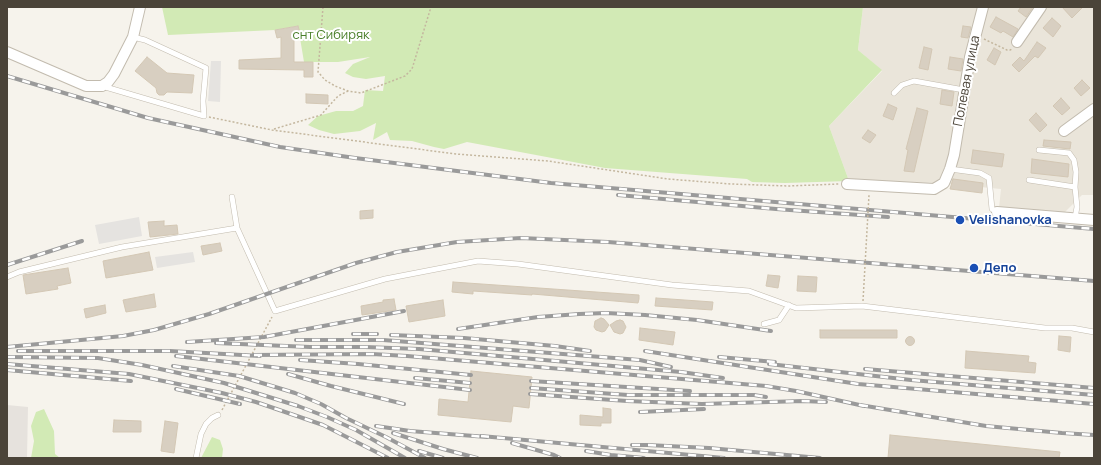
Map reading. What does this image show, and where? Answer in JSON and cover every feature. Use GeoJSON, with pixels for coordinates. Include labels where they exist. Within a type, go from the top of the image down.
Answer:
{"type":"FeatureCollection","features":[{"type":"Feature","properties":{"kind":"street","name":"Полевая улица"},"geometry":{"type":"LineString","coordinates":[[846,184],[934,189],[944,183],[954,156],[970,57],[983,7]]}},
{"type":"Feature","properties":{"kind":"street"},"geometry":{"type":"LineString","coordinates":[[1017,42],[1041,7]]}},
{"type":"Feature","properties":{"kind":"street"},"geometry":{"type":"LineString","coordinates":[[7,52],[86,86],[102,86],[108,82],[114,74],[134,37],[141,8]]}},
{"type":"Feature","properties":{"kind":"street"},"geometry":{"type":"LineString","coordinates":[[1064,131],[1094,109]]}},
{"type":"Feature","properties":{"kind":"street"},"geometry":{"type":"LineString","coordinates":[[996,212],[1094,220]]}},
{"type":"Feature","properties":{"kind":"lane"},"geometry":{"type":"LineString","coordinates":[[102,86],[204,116],[206,68],[146,40],[134,37]]}},
{"type":"Feature","properties":{"kind":"lane"},"geometry":{"type":"LineString","coordinates":[[894,93],[902,85],[914,82],[964,90]]}},
{"type":"Feature","properties":{"kind":"lane"},"geometry":{"type":"LineString","coordinates":[[1039,150],[1069,153],[1074,160],[1076,172],[1075,187],[1077,206],[1074,218]]}},
{"type":"Feature","properties":{"kind":"lane"},"geometry":{"type":"LineString","coordinates":[[950,169],[980,172],[989,178],[992,209],[996,212]]}},
{"type":"Feature","properties":{"kind":"lane"},"geometry":{"type":"LineString","coordinates":[[1029,180],[1075,187]]}},
{"type":"Feature","properties":{"kind":"lane"},"geometry":{"type":"LineString","coordinates":[[232,197],[236,228],[275,311],[385,279],[478,261],[518,264],[672,285],[748,291],[796,308],[862,306],[1045,328],[1072,328],[1094,332]]}},
{"type":"Feature","properties":{"kind":"lane"},"geometry":{"type":"LineString","coordinates":[[7,277],[19,272],[122,247],[236,228]]}},
{"type":"Feature","properties":{"kind":"lane"},"geometry":{"type":"LineString","coordinates":[[764,324],[779,320],[789,305]]}},
{"type":"Feature","properties":{"kind":"lane"},"geometry":{"type":"LineString","coordinates":[[196,458],[201,434],[206,424],[212,418],[218,416]]}},
{"type":"Feature","properties":{"kind":"path"},"geometry":{"type":"LineString","coordinates":[[323,7],[318,72],[325,80],[335,86],[348,91],[361,92],[405,76],[412,69],[431,7]]}},
{"type":"Feature","properties":{"kind":"path"},"geometry":{"type":"LineString","coordinates":[[975,35],[1007,50],[1010,50],[1017,42]]}},
{"type":"Feature","properties":{"kind":"path"},"geometry":{"type":"LineString","coordinates":[[272,130],[321,114],[338,96],[348,91]]}},
{"type":"Feature","properties":{"kind":"path"},"geometry":{"type":"LineString","coordinates":[[204,116],[272,130],[456,154],[548,161],[668,179],[731,184],[788,186],[846,184]]}},
{"type":"Feature","properties":{"kind":"path"},"geometry":{"type":"LineString","coordinates":[[864,301],[868,195]]}},
{"type":"Feature","properties":{"kind":"path"},"geometry":{"type":"LineString","coordinates":[[218,416],[275,311]]}},
{"type":"Feature","properties":{"kind":"shaded area"},"geometry":{"type":"Polygon","coordinates":[[[863,7],[1094,7],[1094,195],[1082,195],[1063,214],[999,208],[1001,189],[938,183],[849,181],[829,126],[882,71],[858,50],[863,7]]]}},
{"type":"Feature","properties":{"kind":"shaded area"},"geometry":{"type":"Polygon","coordinates":[[[211,61],[221,61],[220,102],[208,101],[211,61]]]}},
{"type":"Feature","properties":{"kind":"shaded area"},"geometry":{"type":"Polygon","coordinates":[[[139,217],[142,236],[99,244],[95,225],[139,217]]]}},
{"type":"Feature","properties":{"kind":"shaded area"},"geometry":{"type":"Polygon","coordinates":[[[193,252],[195,262],[157,268],[155,257],[193,252]]]}},
{"type":"Feature","properties":{"kind":"shaded area"},"geometry":{"type":"Polygon","coordinates":[[[7,405],[28,407],[27,458],[7,458],[7,405]]]}},
{"type":"Feature","properties":{"kind":"green space","name":"снт Сибиряк"},"geometry":{"type":"Polygon","coordinates":[[[162,7],[863,7],[858,50],[882,70],[829,126],[849,181],[785,183],[752,182],[747,179],[605,168],[467,142],[444,149],[412,141],[390,140],[387,132],[373,140],[376,123],[360,131],[334,134],[319,130],[308,125],[318,116],[336,111],[353,111],[363,106],[365,90],[383,91],[385,76],[366,79],[353,77],[345,73],[353,64],[370,57],[338,62],[304,62],[298,26],[275,30],[168,35],[162,7]]]}},
{"type":"Feature","properties":{"kind":"green space"},"geometry":{"type":"Polygon","coordinates":[[[44,409],[54,431],[55,454],[60,458],[31,458],[34,441],[31,426],[36,412],[44,409]]]}},
{"type":"Feature","properties":{"kind":"green space"},"geometry":{"type":"Polygon","coordinates":[[[212,437],[220,440],[223,449],[222,458],[201,458],[212,437]]]}},
{"type":"Feature","properties":{"kind":"building"},"geometry":{"type":"Polygon","coordinates":[[[1021,7],[1033,7],[1026,17],[1018,11],[1021,7]]]}},
{"type":"Feature","properties":{"kind":"building"},"geometry":{"type":"Polygon","coordinates":[[[1062,7],[1083,7],[1072,18],[1062,7]]]}},
{"type":"Feature","properties":{"kind":"building"},"geometry":{"type":"Polygon","coordinates":[[[996,17],[1018,29],[1013,37],[1003,31],[1001,33],[990,27],[996,17]]]}},
{"type":"Feature","properties":{"kind":"building"},"geometry":{"type":"Polygon","coordinates":[[[1052,18],[1061,26],[1053,37],[1043,28],[1052,18]]]}},
{"type":"Feature","properties":{"kind":"building"},"geometry":{"type":"Polygon","coordinates":[[[298,26],[300,33],[294,34],[294,62],[313,62],[313,77],[304,77],[304,70],[239,69],[239,60],[281,58],[281,37],[277,38],[275,30],[298,26]]]}},
{"type":"Feature","properties":{"kind":"building"},"geometry":{"type":"Polygon","coordinates":[[[963,26],[971,27],[968,38],[961,37],[963,26]]]}},
{"type":"Feature","properties":{"kind":"building"},"geometry":{"type":"Polygon","coordinates":[[[1037,42],[1046,48],[1038,58],[1035,56],[1019,72],[1012,65],[1020,57],[1024,61],[1037,42]]]}},
{"type":"Feature","properties":{"kind":"building"},"geometry":{"type":"Polygon","coordinates":[[[924,47],[932,49],[928,70],[919,68],[924,47]]]}},
{"type":"Feature","properties":{"kind":"building"},"geometry":{"type":"Polygon","coordinates":[[[994,48],[1001,52],[995,65],[987,60],[994,48]]]}},
{"type":"Feature","properties":{"kind":"building"},"geometry":{"type":"Polygon","coordinates":[[[147,57],[167,73],[194,75],[192,93],[167,92],[164,95],[159,95],[156,88],[135,71],[147,57]]]}},
{"type":"Feature","properties":{"kind":"building"},"geometry":{"type":"Polygon","coordinates":[[[950,57],[963,59],[961,71],[948,69],[950,57]]]}},
{"type":"Feature","properties":{"kind":"building"},"geometry":{"type":"Polygon","coordinates":[[[1082,80],[1090,88],[1081,96],[1074,88],[1082,80]]]}},
{"type":"Feature","properties":{"kind":"building"},"geometry":{"type":"Polygon","coordinates":[[[942,90],[954,92],[952,106],[940,104],[942,90]]]}},
{"type":"Feature","properties":{"kind":"building"},"geometry":{"type":"Polygon","coordinates":[[[306,94],[328,95],[328,104],[306,103],[306,94]]]}},
{"type":"Feature","properties":{"kind":"building"},"geometry":{"type":"Polygon","coordinates":[[[1061,98],[1070,108],[1062,115],[1053,106],[1061,98]]]}},
{"type":"Feature","properties":{"kind":"building"},"geometry":{"type":"Polygon","coordinates":[[[888,104],[897,108],[893,120],[883,116],[888,104]]]}},
{"type":"Feature","properties":{"kind":"building"},"geometry":{"type":"Polygon","coordinates":[[[917,108],[928,111],[914,172],[904,171],[908,150],[906,149],[917,108]]]}},
{"type":"Feature","properties":{"kind":"building"},"geometry":{"type":"Polygon","coordinates":[[[1036,113],[1047,125],[1040,132],[1029,120],[1036,113]]]}},
{"type":"Feature","properties":{"kind":"building"},"geometry":{"type":"Polygon","coordinates":[[[868,130],[876,135],[870,143],[862,138],[868,130]]]}},
{"type":"Feature","properties":{"kind":"building"},"geometry":{"type":"Polygon","coordinates":[[[1044,140],[1071,142],[1070,149],[1043,146],[1044,140]]]}},
{"type":"Feature","properties":{"kind":"building"},"geometry":{"type":"Polygon","coordinates":[[[973,150],[1004,154],[1002,167],[971,163],[973,150]]]}},
{"type":"Feature","properties":{"kind":"building"},"geometry":{"type":"Polygon","coordinates":[[[1032,159],[1069,164],[1068,177],[1031,173],[1032,159]]]}},
{"type":"Feature","properties":{"kind":"building"},"geometry":{"type":"Polygon","coordinates":[[[953,179],[983,183],[982,193],[950,189],[953,179]]]}},
{"type":"Feature","properties":{"kind":"building"},"geometry":{"type":"Polygon","coordinates":[[[373,210],[373,218],[360,219],[360,211],[373,210]]]}},
{"type":"Feature","properties":{"kind":"building"},"geometry":{"type":"Polygon","coordinates":[[[164,221],[164,226],[177,225],[178,234],[150,237],[148,222],[164,221]]]}},
{"type":"Feature","properties":{"kind":"building"},"geometry":{"type":"Polygon","coordinates":[[[220,243],[222,251],[203,255],[201,246],[220,243]]]}},
{"type":"Feature","properties":{"kind":"building"},"geometry":{"type":"Polygon","coordinates":[[[149,252],[153,270],[106,278],[103,261],[149,252]]]}},
{"type":"Feature","properties":{"kind":"building"},"geometry":{"type":"Polygon","coordinates":[[[68,268],[71,283],[57,286],[58,289],[26,294],[23,275],[68,268]]]}},
{"type":"Feature","properties":{"kind":"building"},"geometry":{"type":"Polygon","coordinates":[[[768,275],[780,276],[778,288],[766,286],[768,275]]]}},
{"type":"Feature","properties":{"kind":"building"},"geometry":{"type":"Polygon","coordinates":[[[798,276],[817,277],[816,292],[797,291],[798,276]]]}},
{"type":"Feature","properties":{"kind":"building"},"geometry":{"type":"Polygon","coordinates":[[[453,282],[639,295],[639,299],[638,303],[532,294],[473,291],[473,294],[452,292],[453,282]]]}},
{"type":"Feature","properties":{"kind":"building"},"geometry":{"type":"Polygon","coordinates":[[[154,294],[156,307],[126,312],[123,300],[154,294]]]}},
{"type":"Feature","properties":{"kind":"building"},"geometry":{"type":"Polygon","coordinates":[[[656,298],[713,302],[712,310],[655,306],[656,298]]]}},
{"type":"Feature","properties":{"kind":"building"},"geometry":{"type":"Polygon","coordinates":[[[394,299],[396,310],[362,315],[361,306],[383,302],[383,300],[394,299]]]}},
{"type":"Feature","properties":{"kind":"building"},"geometry":{"type":"Polygon","coordinates":[[[443,300],[445,316],[409,322],[406,306],[443,300]]]}},
{"type":"Feature","properties":{"kind":"building"},"geometry":{"type":"Polygon","coordinates":[[[105,305],[106,313],[86,318],[84,309],[105,305]]]}},
{"type":"Feature","properties":{"kind":"building"},"geometry":{"type":"Polygon","coordinates":[[[601,318],[604,319],[609,325],[605,331],[602,332],[596,330],[594,327],[595,321],[601,318]]]}},
{"type":"Feature","properties":{"kind":"building"},"geometry":{"type":"Polygon","coordinates":[[[620,320],[623,321],[626,327],[623,333],[620,334],[614,332],[610,325],[620,320]]]}},
{"type":"Feature","properties":{"kind":"building"},"geometry":{"type":"Polygon","coordinates":[[[640,328],[675,332],[673,345],[639,340],[640,328]]]}},
{"type":"Feature","properties":{"kind":"building"},"geometry":{"type":"Polygon","coordinates":[[[820,330],[897,330],[897,338],[820,338],[820,330]]]}},
{"type":"Feature","properties":{"kind":"building"},"geometry":{"type":"Polygon","coordinates":[[[1059,336],[1071,337],[1070,352],[1058,350],[1059,336]]]}},
{"type":"Feature","properties":{"kind":"building"},"geometry":{"type":"Polygon","coordinates":[[[908,337],[912,337],[914,341],[912,345],[908,345],[906,343],[906,339],[908,337]]]}},
{"type":"Feature","properties":{"kind":"building"},"geometry":{"type":"Polygon","coordinates":[[[966,351],[1029,356],[1028,362],[1036,363],[1035,373],[965,368],[966,351]]]}},
{"type":"Feature","properties":{"kind":"building"},"geometry":{"type":"Polygon","coordinates":[[[471,371],[532,377],[529,408],[513,406],[511,422],[438,415],[439,399],[468,402],[471,371]]]}},
{"type":"Feature","properties":{"kind":"building"},"geometry":{"type":"Polygon","coordinates":[[[603,408],[611,409],[611,423],[601,423],[601,426],[580,425],[580,415],[603,417],[603,408]]]}},
{"type":"Feature","properties":{"kind":"building"},"geometry":{"type":"Polygon","coordinates":[[[114,420],[141,421],[141,432],[113,432],[114,420]]]}},
{"type":"Feature","properties":{"kind":"building"},"geometry":{"type":"Polygon","coordinates":[[[165,421],[178,423],[174,453],[161,451],[165,421]]]}},
{"type":"Feature","properties":{"kind":"building"},"geometry":{"type":"Polygon","coordinates":[[[890,435],[1060,452],[1059,458],[888,458],[890,435]]]}},
{"type":"Feature","properties":{"kind":"railway"},"geometry":{"type":"LineString","coordinates":[[7,76],[148,118],[280,147],[355,158],[551,183],[1094,229]]}},
{"type":"Feature","properties":{"kind":"railway"},"geometry":{"type":"LineString","coordinates":[[618,195],[888,217]]}},
{"type":"Feature","properties":{"kind":"railway"},"geometry":{"type":"LineString","coordinates":[[7,347],[123,336],[154,330],[209,314],[356,263],[397,252],[457,242],[521,238],[608,242],[1094,281]]}},
{"type":"Feature","properties":{"kind":"railway"},"geometry":{"type":"LineString","coordinates":[[7,265],[82,241]]}},
{"type":"Feature","properties":{"kind":"railway"},"geometry":{"type":"LineString","coordinates":[[187,342],[264,337],[404,311]]}},
{"type":"Feature","properties":{"kind":"railway"},"geometry":{"type":"LineString","coordinates":[[458,329],[538,317],[606,313],[697,320],[771,331]]}},
{"type":"Feature","properties":{"kind":"railway"},"geometry":{"type":"LineString","coordinates":[[353,334],[377,334]]}},
{"type":"Feature","properties":{"kind":"railway"},"geometry":{"type":"LineString","coordinates":[[391,335],[464,338],[555,346],[590,351]]}},
{"type":"Feature","properties":{"kind":"railway"},"geometry":{"type":"LineString","coordinates":[[296,340],[383,340],[640,360],[671,367]]}},
{"type":"Feature","properties":{"kind":"railway"},"geometry":{"type":"LineString","coordinates":[[216,343],[310,347],[419,349],[681,372],[723,378]]}},
{"type":"Feature","properties":{"kind":"railway"},"geometry":{"type":"LineString","coordinates":[[18,351],[170,351],[260,356]]}},
{"type":"Feature","properties":{"kind":"railway"},"geometry":{"type":"LineString","coordinates":[[645,351],[858,384],[1094,404]]}},
{"type":"Feature","properties":{"kind":"railway"},"geometry":{"type":"LineString","coordinates":[[254,355],[372,354],[407,356],[766,386],[864,406]]}},
{"type":"Feature","properties":{"kind":"railway"},"geometry":{"type":"LineString","coordinates":[[176,356],[470,390]]}},
{"type":"Feature","properties":{"kind":"railway"},"geometry":{"type":"LineString","coordinates":[[7,357],[98,358],[142,365],[224,383],[298,406],[327,417],[356,430],[405,458]]}},
{"type":"Feature","properties":{"kind":"railway"},"geometry":{"type":"LineString","coordinates":[[719,357],[775,362]]}},
{"type":"Feature","properties":{"kind":"railway"},"geometry":{"type":"LineString","coordinates":[[300,360],[471,375]]}},
{"type":"Feature","properties":{"kind":"railway"},"geometry":{"type":"LineString","coordinates":[[7,364],[129,374],[222,393],[256,402],[323,425],[388,458]]}},
{"type":"Feature","properties":{"kind":"railway"},"geometry":{"type":"LineString","coordinates":[[769,364],[911,380],[1094,395]]}},
{"type":"Feature","properties":{"kind":"railway"},"geometry":{"type":"LineString","coordinates":[[173,366],[239,376],[295,393],[321,404],[425,458]]}},
{"type":"Feature","properties":{"kind":"railway"},"geometry":{"type":"LineString","coordinates":[[865,369],[1094,388]]}},
{"type":"Feature","properties":{"kind":"railway"},"geometry":{"type":"LineString","coordinates":[[7,370],[131,381]]}},
{"type":"Feature","properties":{"kind":"railway"},"geometry":{"type":"LineString","coordinates":[[288,374],[404,404]]}},
{"type":"Feature","properties":{"kind":"railway"},"geometry":{"type":"LineString","coordinates":[[415,378],[470,383]]}},
{"type":"Feature","properties":{"kind":"railway"},"geometry":{"type":"LineString","coordinates":[[531,381],[690,391]]}},
{"type":"Feature","properties":{"kind":"railway"},"geometry":{"type":"LineString","coordinates":[[531,388],[628,395],[754,395],[766,397]]}},
{"type":"Feature","properties":{"kind":"railway"},"geometry":{"type":"LineString","coordinates":[[176,389],[240,404]]}},
{"type":"Feature","properties":{"kind":"railway"},"geometry":{"type":"LineString","coordinates":[[530,394],[627,401],[702,404],[803,401],[826,402]]}},
{"type":"Feature","properties":{"kind":"railway"},"geometry":{"type":"LineString","coordinates":[[860,405],[986,426],[1094,435]]}},
{"type":"Feature","properties":{"kind":"railway"},"geometry":{"type":"LineString","coordinates":[[640,412],[704,409]]}},
{"type":"Feature","properties":{"kind":"railway"},"geometry":{"type":"LineString","coordinates":[[376,426],[410,431],[487,437]]}},
{"type":"Feature","properties":{"kind":"railway"},"geometry":{"type":"LineString","coordinates":[[393,433],[477,458]]}},
{"type":"Feature","properties":{"kind":"railway"},"geometry":{"type":"LineString","coordinates":[[481,436],[724,458]]}},
{"type":"Feature","properties":{"kind":"railway"},"geometry":{"type":"LineString","coordinates":[[512,443],[560,458]]}},
{"type":"Feature","properties":{"kind":"railway"},"geometry":{"type":"LineString","coordinates":[[632,445],[709,448],[820,458]]}},
{"type":"Feature","properties":{"kind":"railway"},"geometry":{"type":"LineString","coordinates":[[419,451],[443,458]]}},
{"type":"Feature","properties":{"kind":"railway"},"geometry":{"type":"LineString","coordinates":[[586,451],[644,458]]}},
{"type":"Feature","properties":{"kind":"place","name":"Velishanovka"},"geometry":{"type":"Point","coordinates":[960,220]}},
{"type":"Feature","properties":{"kind":"place","name":"Депо"},"geometry":{"type":"Point","coordinates":[974,268]}}]}
